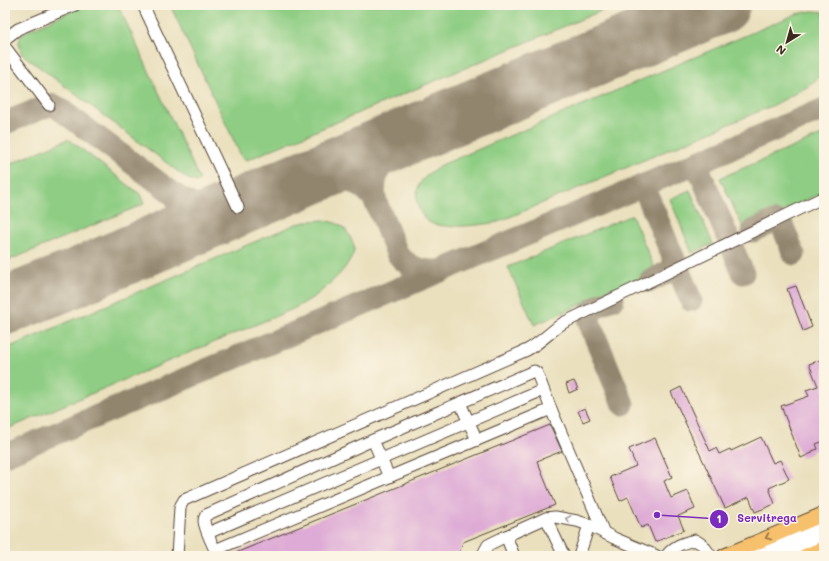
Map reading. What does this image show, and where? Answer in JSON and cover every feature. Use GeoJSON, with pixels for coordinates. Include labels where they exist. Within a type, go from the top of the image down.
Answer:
{"type":"FeatureCollection","features":[{"type":"Feature","properties":{"kind":"main road"},"geometry":{"type":"LineString","coordinates":[[724,556],[824,514]]}},
{"type":"Feature","properties":{"kind":"main road"},"geometry":{"type":"LineString","coordinates":[[808,555],[824,548]]}},
{"type":"Feature","properties":{"kind":"lane"},"geometry":{"type":"LineString","coordinates":[[5,39],[18,29],[75,5]]}},
{"type":"Feature","properties":{"kind":"lane"},"geometry":{"type":"LineString","coordinates":[[143,5],[238,207]]}},
{"type":"Feature","properties":{"kind":"lane"},"geometry":{"type":"LineString","coordinates":[[5,47],[49,105]]}},
{"type":"Feature","properties":{"kind":"lane"},"geometry":{"type":"LineString","coordinates":[[177,556],[180,508],[184,500],[535,346],[555,328],[563,323],[824,197]]}},
{"type":"Feature","properties":{"kind":"lane"},"geometry":{"type":"LineString","coordinates":[[551,409],[389,477],[217,553],[208,533],[204,520],[206,515],[373,440],[534,371],[537,374],[604,533]]}},
{"type":"Feature","properties":{"kind":"lane"},"geometry":{"type":"LineString","coordinates":[[208,533],[543,390]]}},
{"type":"Feature","properties":{"kind":"lane"},"geometry":{"type":"LineString","coordinates":[[460,403],[477,440]]}},
{"type":"Feature","properties":{"kind":"lane"},"geometry":{"type":"LineString","coordinates":[[373,440],[389,477]]}},
{"type":"Feature","properties":{"kind":"lane"},"geometry":{"type":"LineString","coordinates":[[482,556],[488,545],[546,518],[555,517],[589,525],[657,556]]}},
{"type":"Feature","properties":{"kind":"lane"},"geometry":{"type":"LineString","coordinates":[[546,518],[564,556]]}},
{"type":"Feature","properties":{"kind":"lane"},"geometry":{"type":"LineString","coordinates":[[579,556],[589,525]]}},
{"type":"Feature","properties":{"kind":"lane"},"geometry":{"type":"LineString","coordinates":[[752,556],[824,525]]}},
{"type":"Feature","properties":{"kind":"lane"},"geometry":{"type":"LineString","coordinates":[[506,536],[514,556]]}},
{"type":"Feature","properties":{"kind":"lane"},"geometry":{"type":"LineString","coordinates":[[778,556],[824,536]]}},
{"type":"Feature","properties":{"kind":"lane"},"geometry":{"type":"LineString","coordinates":[[666,556],[678,545],[695,540],[703,545],[711,556]]}},
{"type":"Feature","properties":{"kind":"lane"},"geometry":{"type":"LineString","coordinates":[[488,545],[491,556]]}},
{"type":"Feature","properties":{"kind":"green space"},"geometry":{"type":"Polygon","coordinates":[[[85,5],[118,5],[200,180],[196,182],[188,179],[22,54],[19,43],[21,37],[26,32],[85,5]]]}},
{"type":"Feature","properties":{"kind":"green space"},"geometry":{"type":"Polygon","coordinates":[[[170,5],[615,5],[247,160],[242,158],[170,5]]]}},
{"type":"Feature","properties":{"kind":"green space"},"geometry":{"type":"Polygon","coordinates":[[[812,11],[824,12],[824,73],[807,87],[774,105],[498,222],[465,226],[433,224],[424,218],[418,208],[417,190],[419,185],[426,176],[439,166],[796,14],[812,11]]]}},
{"type":"Feature","properties":{"kind":"green space"},"geometry":{"type":"Polygon","coordinates":[[[824,134],[824,192],[744,230],[720,178],[824,134]]]}},
{"type":"Feature","properties":{"kind":"green space"},"geometry":{"type":"Polygon","coordinates":[[[66,140],[70,140],[140,194],[144,204],[5,262],[5,166],[66,140]]]}},
{"type":"Feature","properties":{"kind":"green space"},"geometry":{"type":"Polygon","coordinates":[[[690,190],[713,244],[692,253],[670,199],[690,190]]]}},
{"type":"Feature","properties":{"kind":"green space"},"geometry":{"type":"Polygon","coordinates":[[[632,215],[656,272],[534,325],[508,267],[632,215]]]}},
{"type":"Feature","properties":{"kind":"green space"},"geometry":{"type":"Polygon","coordinates":[[[324,220],[342,226],[345,229],[353,242],[354,250],[344,269],[332,282],[312,298],[293,309],[5,430],[5,349],[296,224],[324,220]]]}},
{"type":"Feature","properties":{"kind":"building"},"geometry":{"type":"Polygon","coordinates":[[[796,286],[812,327],[803,331],[787,289],[796,286]]]}},
{"type":"Feature","properties":{"kind":"building"},"geometry":{"type":"Polygon","coordinates":[[[824,359],[824,441],[816,444],[818,449],[801,458],[781,406],[809,396],[806,390],[818,386],[809,364],[824,359]]]}},
{"type":"Feature","properties":{"kind":"building"},"geometry":{"type":"Polygon","coordinates":[[[574,381],[578,389],[569,393],[566,384],[574,381]]]}},
{"type":"Feature","properties":{"kind":"building"},"geometry":{"type":"Polygon","coordinates":[[[681,387],[710,451],[716,448],[719,454],[730,449],[731,451],[761,437],[773,463],[780,460],[789,479],[769,488],[775,504],[755,512],[749,497],[725,508],[671,392],[681,387]]]}},
{"type":"Feature","properties":{"kind":"building"},"geometry":{"type":"Polygon","coordinates":[[[585,408],[590,419],[583,422],[578,411],[585,408]]]}},
{"type":"Feature","properties":{"kind":"building"},"geometry":{"type":"Polygon","coordinates":[[[550,425],[562,451],[537,461],[555,505],[463,542],[458,556],[228,556],[550,425]]]}},
{"type":"Feature","properties":{"kind":"building"},"geometry":{"type":"Polygon","coordinates":[[[655,438],[672,477],[664,481],[671,498],[688,491],[695,509],[678,516],[684,530],[655,542],[648,525],[641,528],[628,497],[620,501],[610,477],[636,466],[629,449],[655,438]]]}},
{"type":"Feature","properties":{"kind":"taxiway"},"geometry":{"type":"LineString","coordinates":[[5,123],[49,105],[57,107],[171,192],[177,199],[180,211],[179,217],[175,227],[162,240]]}},
{"type":"Feature","properties":{"kind":"taxiway"},"geometry":{"type":"LineString","coordinates":[[5,455],[824,109]]}},
{"type":"Feature","properties":{"kind":"taxiway"},"geometry":{"type":"LineString","coordinates":[[376,203],[374,192],[375,181],[382,163],[396,147],[413,134]]}},
{"type":"Feature","properties":{"kind":"taxiway"},"geometry":{"type":"LineString","coordinates":[[696,163],[743,273]]}},
{"type":"Feature","properties":{"kind":"taxiway"},"geometry":{"type":"LineString","coordinates":[[297,182],[337,178],[356,183],[372,196],[383,218],[397,253],[401,258],[415,268],[426,271],[438,271]]}},
{"type":"Feature","properties":{"kind":"taxiway"},"geometry":{"type":"LineString","coordinates":[[643,185],[691,300]]}},
{"type":"Feature","properties":{"kind":"taxiway"},"geometry":{"type":"LineString","coordinates":[[171,192],[195,206],[211,210],[219,211],[238,207]]}},
{"type":"Feature","properties":{"kind":"taxiway"},"geometry":{"type":"LineString","coordinates":[[753,231],[772,222],[779,222],[782,225],[794,254]]}},
{"type":"Feature","properties":{"kind":"taxiway"},"geometry":{"type":"LineString","coordinates":[[650,281],[670,271],[674,266],[674,259]]}},
{"type":"Feature","properties":{"kind":"taxiway"},"geometry":{"type":"LineString","coordinates":[[613,299],[593,309],[589,317],[589,322],[623,404]]}},
{"type":"Feature","properties":{"kind":"runway"},"geometry":{"type":"LineString","coordinates":[[5,306],[68,281],[297,182],[721,5]]}},
{"type":"Feature","properties":{"kind":"place","name":"Servitrega"},"geometry":{"type":"Point","coordinates":[657,515]}}]}
